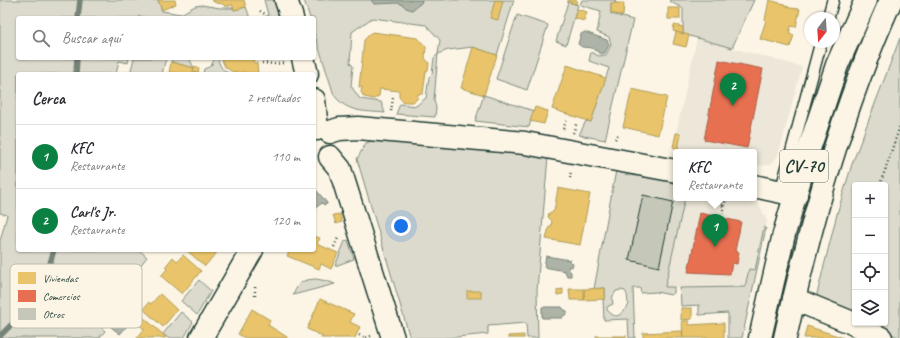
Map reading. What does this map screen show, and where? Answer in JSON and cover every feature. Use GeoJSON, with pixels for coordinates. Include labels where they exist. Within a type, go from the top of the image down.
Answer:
{"type":"FeatureCollection","features":[{"type":"Feature","properties":{"kind":"street"},"geometry":{"type":"LineString","coordinates":[[286,0],[291,16]]}},
{"type":"Feature","properties":{"kind":"street","name":"CV-70"},"geometry":{"type":"LineString","coordinates":[[760,338],[784,234],[788,193],[807,155],[837,65],[866,0]]}},
{"type":"Feature","properties":{"kind":"street","name":"CV-70"},"geometry":{"type":"LineString","coordinates":[[786,338],[804,252],[843,120],[861,70],[891,0]]}},
{"type":"Feature","properties":{"kind":"street"},"geometry":{"type":"LineString","coordinates":[[304,60],[306,72]]}},
{"type":"Feature","properties":{"kind":"street"},"geometry":{"type":"LineString","coordinates":[[316,109],[321,130],[336,141],[335,152],[322,159]]}},
{"type":"Feature","properties":{"kind":"street"},"geometry":{"type":"LineString","coordinates":[[321,130],[358,128],[525,143],[673,170]]}},
{"type":"Feature","properties":{"kind":"street"},"geometry":{"type":"LineString","coordinates":[[322,159],[340,169],[393,338]]}},
{"type":"Feature","properties":{"kind":"street"},"geometry":{"type":"LineString","coordinates":[[757,187],[788,193]]}},
{"type":"Feature","properties":{"kind":"street"},"geometry":{"type":"LineString","coordinates":[[201,338],[251,252]]}},
{"type":"Feature","properties":{"kind":"street"},"geometry":{"type":"LineString","coordinates":[[794,299],[850,322],[881,338]]}},
{"type":"Feature","properties":{"kind":"lane"},"geometry":{"type":"LineString","coordinates":[[830,12],[833,0]]}},
{"type":"Feature","properties":{"kind":"lane"},"geometry":{"type":"LineString","coordinates":[[788,193],[820,48]]}},
{"type":"Feature","properties":{"kind":"path"},"geometry":{"type":"LineString","coordinates":[[260,11],[266,16]]}},
{"type":"Feature","properties":{"kind":"path"},"geometry":{"type":"LineString","coordinates":[[881,182],[900,126]]}},
{"type":"Feature","properties":{"kind":"path"},"geometry":{"type":"LineString","coordinates":[[722,201],[721,205],[725,206]]}},
{"type":"Feature","properties":{"kind":"path"},"geometry":{"type":"LineString","coordinates":[[722,214],[726,201]]}},
{"type":"Feature","properties":{"kind":"shaded area"},"geometry":{"type":"Polygon","coordinates":[[[0,0],[158,0],[162,11],[181,14],[195,6],[202,5],[220,8],[233,8],[234,10],[246,7],[249,16],[16,16],[16,60],[129,60],[128,63],[119,61],[116,72],[16,72],[16,252],[141,252],[147,257],[142,264],[10,264],[10,328],[102,328],[105,331],[99,338],[0,338],[0,241],[7,215],[0,213],[0,0]]]}},
{"type":"Feature","properties":{"kind":"shaded area"},"geometry":{"type":"Polygon","coordinates":[[[264,0],[274,0],[278,16],[268,16],[264,0]]]}},
{"type":"Feature","properties":{"kind":"shaded area"},"geometry":{"type":"Polygon","coordinates":[[[304,0],[514,0],[497,55],[473,47],[448,50],[438,54],[440,40],[426,25],[372,18],[352,32],[350,63],[353,66],[351,86],[360,99],[381,102],[385,113],[351,108],[339,101],[334,95],[316,38],[316,16],[309,16],[304,0]]]}},
{"type":"Feature","properties":{"kind":"shaded area"},"geometry":{"type":"Polygon","coordinates":[[[371,0],[422,0],[421,3],[412,10],[399,3],[374,4],[371,0]]]}},
{"type":"Feature","properties":{"kind":"shaded area"},"geometry":{"type":"Polygon","coordinates":[[[582,0],[615,0],[616,3],[611,3],[611,14],[633,20],[605,140],[579,135],[586,121],[591,122],[609,68],[589,61],[591,52],[599,56],[606,55],[611,45],[609,37],[597,32],[601,11],[580,5],[582,0]]]}},
{"type":"Feature","properties":{"kind":"shaded area"},"geometry":{"type":"Polygon","coordinates":[[[669,0],[754,0],[732,48],[683,34],[683,9],[669,0]]]}},
{"type":"Feature","properties":{"kind":"shaded area"},"geometry":{"type":"Polygon","coordinates":[[[568,2],[578,5],[566,45],[556,41],[568,2]]]}},
{"type":"Feature","properties":{"kind":"shaded area"},"geometry":{"type":"Polygon","coordinates":[[[517,15],[548,25],[527,90],[496,79],[517,15]]]}},
{"type":"Feature","properties":{"kind":"shaded area"},"geometry":{"type":"Polygon","coordinates":[[[585,32],[607,40],[609,45],[605,53],[601,54],[592,48],[582,47],[578,44],[581,34],[585,32]]]}},
{"type":"Feature","properties":{"kind":"shaded area"},"geometry":{"type":"Polygon","coordinates":[[[697,38],[802,67],[778,156],[771,164],[763,166],[757,165],[757,149],[682,149],[673,147],[697,38]]]}},
{"type":"Feature","properties":{"kind":"shaded area"},"geometry":{"type":"Polygon","coordinates":[[[900,38],[900,338],[875,326],[888,326],[888,182],[852,182],[852,315],[819,300],[817,294],[837,214],[852,164],[900,38]]]}},
{"type":"Feature","properties":{"kind":"shaded area"},"geometry":{"type":"Polygon","coordinates":[[[438,54],[434,100],[436,108],[435,117],[396,114],[400,104],[416,106],[426,98],[434,58],[438,54]]]}},
{"type":"Feature","properties":{"kind":"shaded area"},"geometry":{"type":"Polygon","coordinates":[[[134,60],[166,60],[162,72],[130,72],[134,60]]]}},
{"type":"Feature","properties":{"kind":"shaded area"},"geometry":{"type":"Polygon","coordinates":[[[172,60],[190,60],[194,68],[171,62],[172,60]]]}},
{"type":"Feature","properties":{"kind":"shaded area"},"geometry":{"type":"Polygon","coordinates":[[[214,60],[218,60],[222,69],[227,72],[203,72],[204,69],[214,60]]]}},
{"type":"Feature","properties":{"kind":"shaded area"},"geometry":{"type":"Polygon","coordinates":[[[484,95],[534,111],[529,127],[475,121],[484,95]]]}},
{"type":"Feature","properties":{"kind":"shaded area"},"geometry":{"type":"Polygon","coordinates":[[[377,139],[548,156],[537,290],[538,338],[527,338],[526,323],[488,326],[488,334],[446,338],[410,338],[357,159],[366,143],[377,139]]]}},
{"type":"Feature","properties":{"kind":"shaded area"},"geometry":{"type":"Polygon","coordinates":[[[616,170],[673,182],[673,201],[684,201],[665,287],[674,287],[674,293],[671,295],[656,292],[641,293],[640,288],[633,288],[635,338],[629,338],[628,319],[604,320],[603,299],[605,299],[605,288],[594,289],[616,170]],[[616,291],[612,298],[613,304],[607,307],[607,310],[614,316],[618,316],[629,305],[625,291],[616,291]]]}},
{"type":"Feature","properties":{"kind":"shaded area"},"geometry":{"type":"Polygon","coordinates":[[[316,192],[327,204],[324,205],[322,203],[316,208],[316,192]]]}},
{"type":"Feature","properties":{"kind":"shaded area"},"geometry":{"type":"Polygon","coordinates":[[[684,201],[754,201],[760,206],[767,221],[753,287],[665,288],[684,201]]]}},
{"type":"Feature","properties":{"kind":"shaded area"},"geometry":{"type":"Polygon","coordinates":[[[764,227],[766,228],[742,338],[728,338],[728,313],[699,315],[699,305],[681,306],[680,288],[745,287],[749,269],[755,270],[764,227]]]}},
{"type":"Feature","properties":{"kind":"shaded area"},"geometry":{"type":"Polygon","coordinates":[[[348,240],[354,259],[335,266],[345,241],[348,240]]]}},
{"type":"Feature","properties":{"kind":"shaded area"},"geometry":{"type":"Polygon","coordinates":[[[546,256],[570,260],[570,262],[573,263],[572,267],[569,266],[568,269],[571,272],[571,276],[567,276],[565,271],[544,267],[546,256]]]}},
{"type":"Feature","properties":{"kind":"shaded area"},"geometry":{"type":"Polygon","coordinates":[[[316,279],[335,284],[293,295],[301,282],[316,279]]]}},
{"type":"Feature","properties":{"kind":"shaded area"},"geometry":{"type":"Polygon","coordinates":[[[199,280],[211,291],[197,315],[181,301],[199,280]]]}},
{"type":"Feature","properties":{"kind":"shaded area"},"geometry":{"type":"Polygon","coordinates":[[[542,307],[562,307],[567,311],[567,314],[562,318],[542,318],[542,307]]]}},
{"type":"Feature","properties":{"kind":"shaded area"},"geometry":{"type":"Polygon","coordinates":[[[181,312],[193,322],[184,338],[168,338],[163,334],[181,312]]]}},
{"type":"Feature","properties":{"kind":"shaded area"},"geometry":{"type":"Polygon","coordinates":[[[112,328],[125,328],[120,334],[112,328]]]}},
{"type":"Feature","properties":{"kind":"building: Viviendas"},"geometry":{"type":"Polygon","coordinates":[[[158,0],[175,0],[176,4],[162,10],[158,0]]]}},
{"type":"Feature","properties":{"kind":"building: Viviendas"},"geometry":{"type":"Polygon","coordinates":[[[211,0],[244,0],[246,7],[234,10],[232,4],[230,6],[225,6],[211,0]]]}},
{"type":"Feature","properties":{"kind":"building: Viviendas"},"geometry":{"type":"Polygon","coordinates":[[[495,0],[503,1],[498,20],[490,18],[495,0]]]}},
{"type":"Feature","properties":{"kind":"building: Viviendas"},"geometry":{"type":"Polygon","coordinates":[[[568,0],[577,0],[576,4],[568,2],[568,0]]]}},
{"type":"Feature","properties":{"kind":"building: Viviendas"},"geometry":{"type":"Polygon","coordinates":[[[769,0],[784,4],[790,8],[800,9],[796,27],[791,26],[789,34],[794,35],[790,47],[760,39],[766,20],[769,0]]]}},
{"type":"Feature","properties":{"kind":"building: Viviendas"},"geometry":{"type":"Polygon","coordinates":[[[611,3],[624,3],[623,16],[611,13],[611,3]]]}},
{"type":"Feature","properties":{"kind":"building: Viviendas"},"geometry":{"type":"Polygon","coordinates":[[[668,8],[680,8],[680,19],[668,19],[668,8]]]}},
{"type":"Feature","properties":{"kind":"building: Viviendas"},"geometry":{"type":"Polygon","coordinates":[[[577,9],[587,12],[584,21],[574,18],[577,9]]]}},
{"type":"Feature","properties":{"kind":"building: Viviendas"},"geometry":{"type":"Polygon","coordinates":[[[674,25],[683,27],[683,34],[673,31],[674,25]]]}},
{"type":"Feature","properties":{"kind":"building: Viviendas"},"geometry":{"type":"Polygon","coordinates":[[[372,32],[418,38],[426,47],[425,58],[429,63],[428,70],[426,71],[423,94],[418,94],[417,99],[413,102],[403,102],[399,97],[399,91],[380,89],[379,96],[374,99],[364,97],[361,92],[362,87],[359,87],[364,40],[372,32]]]}},
{"type":"Feature","properties":{"kind":"building: Viviendas"},"geometry":{"type":"Polygon","coordinates":[[[676,32],[689,35],[686,47],[673,44],[676,32]]]}},
{"type":"Feature","properties":{"kind":"building: Viviendas"},"geometry":{"type":"Polygon","coordinates":[[[473,47],[497,55],[484,95],[461,88],[473,47]]]}},
{"type":"Feature","properties":{"kind":"building: Viviendas"},"geometry":{"type":"Polygon","coordinates":[[[222,60],[253,60],[254,63],[257,63],[258,72],[233,72],[225,67],[222,60]]]}},
{"type":"Feature","properties":{"kind":"building: Viviendas"},"geometry":{"type":"Polygon","coordinates":[[[171,62],[194,68],[193,72],[169,72],[171,62]]]}},
{"type":"Feature","properties":{"kind":"building: Viviendas"},"geometry":{"type":"Polygon","coordinates":[[[567,65],[606,78],[591,122],[552,109],[567,65]]]}},
{"type":"Feature","properties":{"kind":"building: Viviendas"},"geometry":{"type":"Polygon","coordinates":[[[195,66],[199,68],[198,72],[193,72],[195,66]]]}},
{"type":"Feature","properties":{"kind":"building: Viviendas"},"geometry":{"type":"Polygon","coordinates":[[[632,89],[667,97],[658,135],[623,127],[632,89]]]}},
{"type":"Feature","properties":{"kind":"building: Viviendas"},"geometry":{"type":"Polygon","coordinates":[[[535,107],[548,111],[544,124],[530,121],[535,107]]]}},
{"type":"Feature","properties":{"kind":"building: Viviendas"},"geometry":{"type":"Polygon","coordinates":[[[676,133],[681,134],[678,149],[673,147],[676,133]]]}},
{"type":"Feature","properties":{"kind":"building: Viviendas"},"geometry":{"type":"Polygon","coordinates":[[[558,188],[590,194],[580,245],[546,239],[552,221],[548,217],[549,213],[554,211],[558,188]]]}},
{"type":"Feature","properties":{"kind":"building: Viviendas"},"geometry":{"type":"Polygon","coordinates":[[[340,214],[342,222],[336,224],[333,215],[340,214]]]}},
{"type":"Feature","properties":{"kind":"building: Viviendas"},"geometry":{"type":"Polygon","coordinates":[[[316,237],[320,238],[317,244],[338,253],[331,269],[321,264],[319,269],[287,256],[289,252],[316,252],[316,237]]]}},
{"type":"Feature","properties":{"kind":"building: Viviendas"},"geometry":{"type":"Polygon","coordinates":[[[188,252],[217,252],[205,266],[188,252]]]}},
{"type":"Feature","properties":{"kind":"building: Viviendas"},"geometry":{"type":"Polygon","coordinates":[[[183,255],[201,271],[182,294],[161,276],[167,269],[165,267],[173,257],[177,261],[183,255]]]}},
{"type":"Feature","properties":{"kind":"building: Viviendas"},"geometry":{"type":"Polygon","coordinates":[[[605,288],[605,299],[584,300],[584,289],[605,288]]]}},
{"type":"Feature","properties":{"kind":"building: Viviendas"},"geometry":{"type":"Polygon","coordinates":[[[563,289],[563,294],[557,295],[557,290],[563,289]]]}},
{"type":"Feature","properties":{"kind":"building: Viviendas"},"geometry":{"type":"Polygon","coordinates":[[[569,289],[584,289],[584,300],[570,300],[569,289]]]}},
{"type":"Feature","properties":{"kind":"building: Viviendas"},"geometry":{"type":"Polygon","coordinates":[[[467,291],[481,291],[481,298],[467,298],[467,291]]]}},
{"type":"Feature","properties":{"kind":"building: Viviendas"},"geometry":{"type":"Polygon","coordinates":[[[160,294],[177,310],[163,327],[143,309],[149,302],[151,304],[160,294]]]}},
{"type":"Feature","properties":{"kind":"building: Viviendas"},"geometry":{"type":"Polygon","coordinates":[[[320,299],[354,314],[350,322],[360,327],[355,338],[321,338],[322,336],[307,329],[320,299]]]}},
{"type":"Feature","properties":{"kind":"building: Viviendas"},"geometry":{"type":"Polygon","coordinates":[[[681,308],[692,308],[692,319],[681,320],[681,308]]]}},
{"type":"Feature","properties":{"kind":"building: Viviendas"},"geometry":{"type":"Polygon","coordinates":[[[252,309],[270,320],[268,325],[287,338],[245,338],[238,334],[252,309]]]}},
{"type":"Feature","properties":{"kind":"building: Viviendas"},"geometry":{"type":"Polygon","coordinates":[[[142,316],[166,337],[137,338],[144,329],[142,327],[142,316]]]}},
{"type":"Feature","properties":{"kind":"building: Viviendas"},"geometry":{"type":"Polygon","coordinates":[[[682,321],[689,321],[689,325],[724,323],[724,338],[683,338],[682,321]]]}},
{"type":"Feature","properties":{"kind":"building: Viviendas"},"geometry":{"type":"Polygon","coordinates":[[[807,326],[844,338],[804,338],[807,326]]]}},
{"type":"Feature","properties":{"kind":"building: Viviendas"},"geometry":{"type":"Polygon","coordinates":[[[682,331],[683,338],[643,338],[643,333],[682,331]]]}},
{"type":"Feature","properties":{"kind":"building: Viviendas"},"geometry":{"type":"Polygon","coordinates":[[[524,335],[524,338],[508,338],[508,336],[524,335]]]}},
{"type":"Feature","properties":{"kind":"building: Viviendas"},"geometry":{"type":"Polygon","coordinates":[[[596,336],[626,336],[626,338],[596,338],[596,336]]]}},
{"type":"Feature","properties":{"kind":"building: Comercios"},"geometry":{"type":"Polygon","coordinates":[[[719,60],[763,69],[747,148],[704,140],[719,60]]]}},
{"type":"Feature","properties":{"kind":"building: Comercios"},"geometry":{"type":"Polygon","coordinates":[[[700,213],[741,222],[735,251],[739,252],[737,264],[732,263],[730,274],[688,272],[700,213]]]}},
{"type":"Feature","properties":{"kind":"building: Otros"},"geometry":{"type":"Polygon","coordinates":[[[643,195],[673,202],[659,267],[629,260],[643,195]]]}},
{"type":"Feature","properties":{"kind":"waterway"},"geometry":{"type":"LineString","coordinates":[[78,16],[80,0]]}},
{"type":"Feature","properties":{"kind":"waterway"},"geometry":{"type":"LineString","coordinates":[[76,72],[77,60]]}},
{"type":"Feature","properties":{"kind":"waterway"},"geometry":{"type":"LineString","coordinates":[[50,264],[53,252]]}},
{"type":"Feature","properties":{"kind":"waterway"},"geometry":{"type":"LineString","coordinates":[[0,336],[10,326]]}},
{"type":"Feature","properties":{"kind":"place","name":"Carl's Jr."},"geometry":{"type":"Point","coordinates":[733,106]}},
{"type":"Feature","properties":{"kind":"place","name":"KFC"},"geometry":{"type":"Point","coordinates":[715,247]}}]}
